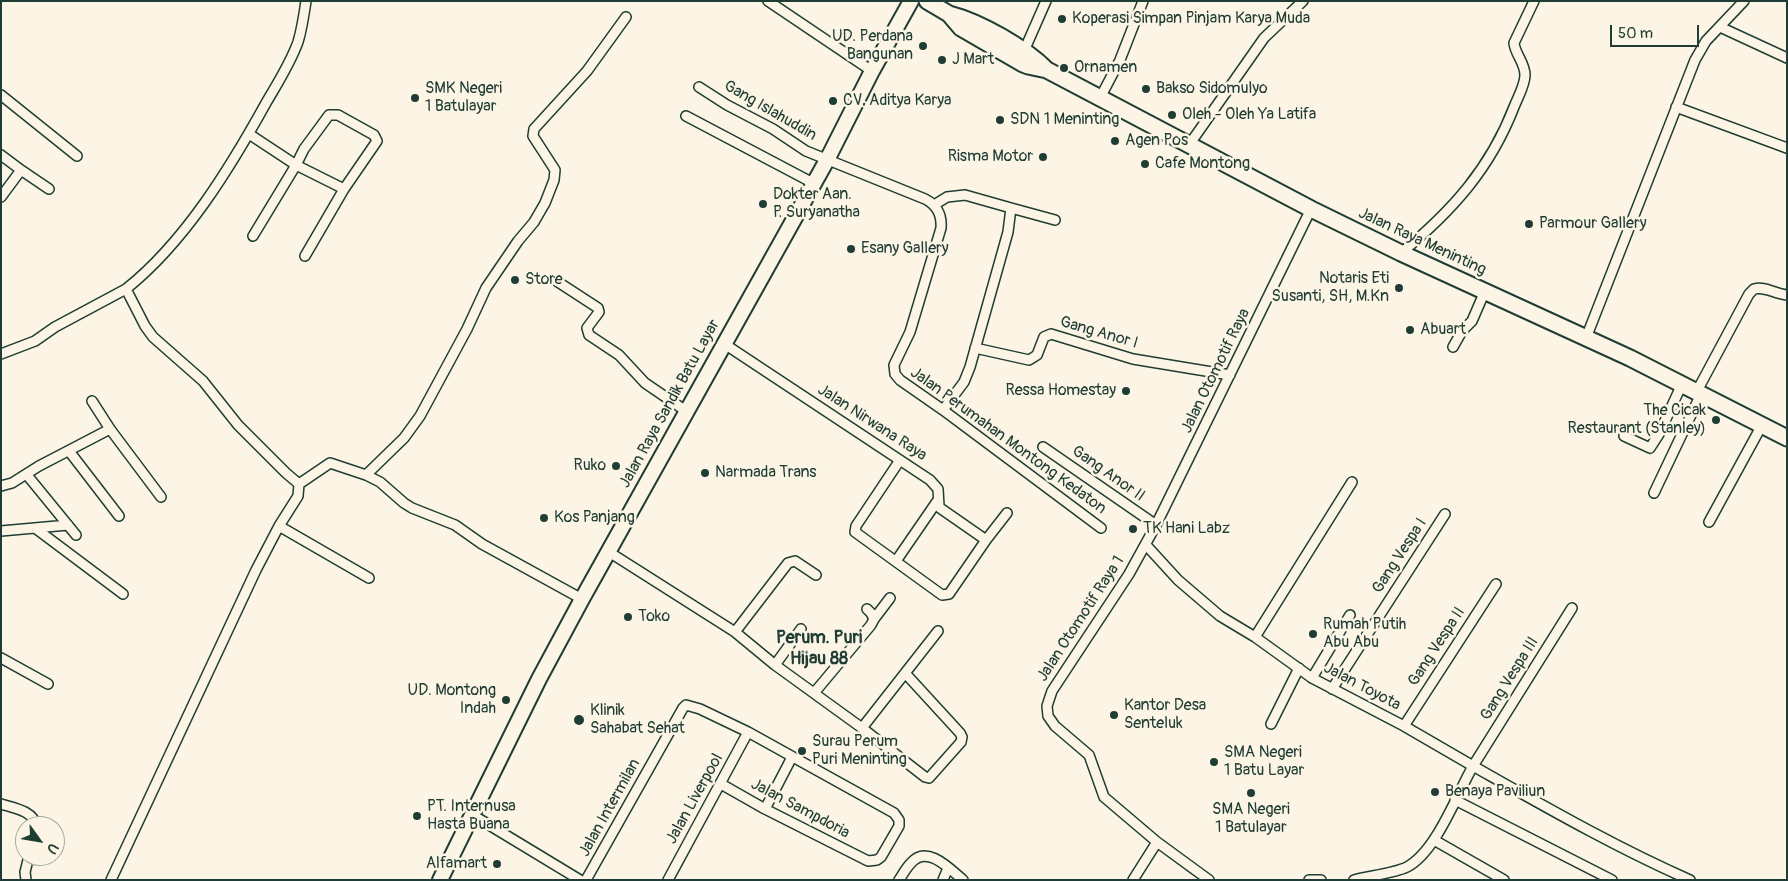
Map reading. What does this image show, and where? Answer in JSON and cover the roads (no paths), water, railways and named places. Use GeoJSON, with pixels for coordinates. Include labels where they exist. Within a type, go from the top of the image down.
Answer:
{"type":"FeatureCollection","features":[{"type":"Feature","properties":{"kind":"highway","name":"Jalan Raya Meninting"},"geometry":{"type":"LineString","coordinates":[[927,1],[949,14],[966,19],[1024,51],[1034,57],[1047,70]]}},
{"type":"Feature","properties":{"kind":"highway","name":"Jalan Raya Meninting"},"geometry":{"type":"LineString","coordinates":[[949,14],[961,28],[1023,64],[1047,70],[1311,209],[1699,392],[1787,438]]}},
{"type":"Feature","properties":{"kind":"main road","name":"Jalan Raya Sandik Batu Layar"},"geometry":{"type":"LineString","coordinates":[[440,880],[539,679],[723,343],[827,160],[910,1]]}},
{"type":"Feature","properties":{"kind":"street"},"geometry":{"type":"LineString","coordinates":[[1,354],[35,341],[126,289],[157,260],[189,223],[204,204],[249,134],[292,56],[304,17],[306,1]]}},
{"type":"Feature","properties":{"kind":"street"},"geometry":{"type":"LineString","coordinates":[[768,1],[872,71]]}},
{"type":"Feature","properties":{"kind":"street"},"geometry":{"type":"LineString","coordinates":[[1024,51],[1046,1]]}},
{"type":"Feature","properties":{"kind":"street"},"geometry":{"type":"LineString","coordinates":[[1100,98],[1120,60],[1143,1]]}},
{"type":"Feature","properties":{"kind":"street"},"geometry":{"type":"LineString","coordinates":[[1188,145],[1264,38],[1303,1]]}},
{"type":"Feature","properties":{"kind":"street"},"geometry":{"type":"LineString","coordinates":[[1401,253],[1430,229],[1454,205],[1476,179],[1498,144],[1525,76],[1524,68],[1514,48],[1514,42],[1534,1]]}},
{"type":"Feature","properties":{"kind":"street"},"geometry":{"type":"LineString","coordinates":[[1586,338],[1695,60],[1706,41],[1744,1]]}},
{"type":"Feature","properties":{"kind":"street"},"geometry":{"type":"LineString","coordinates":[[366,475],[404,438],[420,416],[467,329],[486,288],[518,241],[534,222],[545,203],[554,180],[555,170],[533,136],[534,129],[581,80],[626,17]]}},
{"type":"Feature","properties":{"kind":"street"},"geometry":{"type":"LineString","coordinates":[[1720,27],[1787,58]]}},
{"type":"Feature","properties":{"kind":"street","name":"Gang Islahuddin"},"geometry":{"type":"LineString","coordinates":[[699,87],[727,105],[773,129],[806,151],[827,160]]}},
{"type":"Feature","properties":{"kind":"street"},"geometry":{"type":"LineString","coordinates":[[1,95],[77,156]]}},
{"type":"Feature","properties":{"kind":"street"},"geometry":{"type":"LineString","coordinates":[[1676,107],[1787,148]]}},
{"type":"Feature","properties":{"kind":"street"},"geometry":{"type":"LineString","coordinates":[[252,236],[304,149],[329,115],[338,114],[374,135],[377,141],[344,189],[305,256]]}},
{"type":"Feature","properties":{"kind":"street"},"geometry":{"type":"LineString","coordinates":[[686,116],[814,183]]}},
{"type":"Feature","properties":{"kind":"street"},"geometry":{"type":"LineString","coordinates":[[249,134],[296,165],[344,189]]}},
{"type":"Feature","properties":{"kind":"street"},"geometry":{"type":"LineString","coordinates":[[1,154],[49,189]]}},
{"type":"Feature","properties":{"kind":"street"},"geometry":{"type":"LineString","coordinates":[[827,160],[934,205],[952,195],[965,194],[1055,220]]}},
{"type":"Feature","properties":{"kind":"street"},"geometry":{"type":"LineString","coordinates":[[1,196],[21,170]]}},
{"type":"Feature","properties":{"kind":"street","name":"Jalan Perumahan Montong Kedaton"},"geometry":{"type":"LineString","coordinates":[[934,205],[940,215],[941,228],[910,332],[895,362],[894,370],[898,379],[943,410],[1101,528]]}},
{"type":"Feature","properties":{"kind":"street"},"geometry":{"type":"LineString","coordinates":[[943,410],[964,382],[970,368],[1008,232],[1011,208]]}},
{"type":"Feature","properties":{"kind":"street","name":"Jalan Otomotif Raya"},"geometry":{"type":"LineString","coordinates":[[1146,545],[1311,209]]}},
{"type":"Feature","properties":{"kind":"street"},"geometry":{"type":"LineString","coordinates":[[556,280],[598,308],[599,312],[587,328],[589,335],[626,361],[645,383],[686,411]]}},
{"type":"Feature","properties":{"kind":"street"},"geometry":{"type":"LineString","coordinates":[[1654,493],[1699,392],[1749,294],[1758,288],[1787,295]]}},
{"type":"Feature","properties":{"kind":"street"},"geometry":{"type":"LineString","coordinates":[[126,289],[145,326],[153,336],[203,381],[238,425],[286,474],[299,484]]}},
{"type":"Feature","properties":{"kind":"street"},"geometry":{"type":"LineString","coordinates":[[1453,347],[1462,331],[1472,321],[1485,292]]}},
{"type":"Feature","properties":{"kind":"street","name":"Gang Anor I"},"geometry":{"type":"LineString","coordinates":[[975,348],[1029,360],[1036,355],[1045,336],[1051,334],[1140,360],[1230,375]]}},
{"type":"Feature","properties":{"kind":"street","name":"Jalan Nirwana Raya"},"geometry":{"type":"LineString","coordinates":[[723,343],[936,485],[940,508],[986,540]]}},
{"type":"Feature","properties":{"kind":"street"},"geometry":{"type":"LineString","coordinates":[[1624,436],[1650,448],[1659,434],[1682,384]]}},
{"type":"Feature","properties":{"kind":"street"},"geometry":{"type":"LineString","coordinates":[[92,401],[110,429],[161,497]]}},
{"type":"Feature","properties":{"kind":"street"},"geometry":{"type":"LineString","coordinates":[[1709,522],[1762,425]]}},
{"type":"Feature","properties":{"kind":"street"},"geometry":{"type":"LineString","coordinates":[[1,486],[12,483],[110,429]]}},
{"type":"Feature","properties":{"kind":"street","name":"Gang Anor II"},"geometry":{"type":"LineString","coordinates":[[1043,447],[1156,526]]}},
{"type":"Feature","properties":{"kind":"street"},"geometry":{"type":"LineString","coordinates":[[69,451],[119,516]]}},
{"type":"Feature","properties":{"kind":"street"},"geometry":{"type":"LineString","coordinates":[[900,460],[856,526],[855,532],[942,595],[950,594],[986,540],[1007,513]]}},
{"type":"Feature","properties":{"kind":"street"},"geometry":{"type":"LineString","coordinates":[[299,484],[330,463],[366,475],[380,482],[412,508],[455,525],[482,544],[582,599]]}},
{"type":"Feature","properties":{"kind":"street"},"geometry":{"type":"LineString","coordinates":[[27,475],[76,535]]}},
{"type":"Feature","properties":{"kind":"street"},"geometry":{"type":"LineString","coordinates":[[1255,637],[1352,482]]}},
{"type":"Feature","properties":{"kind":"street"},"geometry":{"type":"LineString","coordinates":[[110,880],[252,579],[279,526],[298,496],[299,484]]}},
{"type":"Feature","properties":{"kind":"street"},"geometry":{"type":"LineString","coordinates":[[896,561],[938,500]]}},
{"type":"Feature","properties":{"kind":"street","name":"Gang Vespa I"},"geometry":{"type":"LineString","coordinates":[[1332,689],[1445,514]]}},
{"type":"Feature","properties":{"kind":"street"},"geometry":{"type":"LineString","coordinates":[[1,531],[68,525]]}},
{"type":"Feature","properties":{"kind":"street"},"geometry":{"type":"LineString","coordinates":[[279,526],[369,578]]}},
{"type":"Feature","properties":{"kind":"street"},"geometry":{"type":"LineString","coordinates":[[35,528],[123,594]]}},
{"type":"Feature","properties":{"kind":"street","name":"Jalan Toyota"},"geometry":{"type":"LineString","coordinates":[[1146,545],[1190,592],[1220,616],[1255,637],[1312,678],[1404,726],[1588,831],[1653,864],[1690,880]]}},
{"type":"Feature","properties":{"kind":"street","name":"Jalan Otomotif Raya 1"},"geometry":{"type":"LineString","coordinates":[[1146,545],[1052,691],[1047,706],[1048,716],[1055,726],[1089,755],[1104,797],[1157,842],[1209,880]]}},
{"type":"Feature","properties":{"kind":"street"},"geometry":{"type":"LineString","coordinates":[[609,552],[735,632],[775,665],[927,778],[932,775],[961,742],[962,737],[905,673]]}},
{"type":"Feature","properties":{"kind":"street"},"geometry":{"type":"LineString","coordinates":[[735,632],[788,563],[795,561],[816,575]]}},
{"type":"Feature","properties":{"kind":"street","name":"Gang Vespa II"},"geometry":{"type":"LineString","coordinates":[[1404,726],[1496,584]]}},
{"type":"Feature","properties":{"kind":"street"},"geometry":{"type":"LineString","coordinates":[[814,693],[867,631],[890,598]]}},
{"type":"Feature","properties":{"kind":"street","name":"Gang Vespa III"},"geometry":{"type":"LineString","coordinates":[[1473,766],[1572,608]]}},
{"type":"Feature","properties":{"kind":"street"},"geometry":{"type":"LineString","coordinates":[[867,609],[872,613],[874,619]]}},
{"type":"Feature","properties":{"kind":"street"},"geometry":{"type":"LineString","coordinates":[[1312,678],[1350,615]]}},
{"type":"Feature","properties":{"kind":"street"},"geometry":{"type":"LineString","coordinates":[[775,665],[801,629]]}},
{"type":"Feature","properties":{"kind":"street"},"geometry":{"type":"LineString","coordinates":[[862,728],[938,630]]}},
{"type":"Feature","properties":{"kind":"street"},"geometry":{"type":"LineString","coordinates":[[1,658],[48,684]]}},
{"type":"Feature","properties":{"kind":"street"},"geometry":{"type":"LineString","coordinates":[[1271,724],[1299,668]]}},
{"type":"Feature","properties":{"kind":"street","name":"Jalan Intermilan"},"geometry":{"type":"LineString","coordinates":[[586,880],[686,705],[700,709],[748,732]]}},
{"type":"Feature","properties":{"kind":"street"},"geometry":{"type":"LineString","coordinates":[[748,732],[792,757],[765,809]]}},
{"type":"Feature","properties":{"kind":"street","name":"Jalan Liverpool"},"geometry":{"type":"LineString","coordinates":[[668,880],[748,732]]}},
{"type":"Feature","properties":{"kind":"street","name":"Jalan Sampdoria"},"geometry":{"type":"LineString","coordinates":[[721,784],[765,809],[866,860],[877,860],[884,854],[899,826],[899,820],[894,813],[792,757]]}},
{"type":"Feature","properties":{"kind":"street"},"geometry":{"type":"LineString","coordinates":[[1354,880],[1409,866],[1419,857],[1434,840],[1473,766]]}},
{"type":"Feature","properties":{"kind":"street"},"geometry":{"type":"LineString","coordinates":[[1456,800],[1595,876],[1612,880]]}},
{"type":"Feature","properties":{"kind":"street"},"geometry":{"type":"LineString","coordinates":[[1,804],[31,816]]}},
{"type":"Feature","properties":{"kind":"street"},"geometry":{"type":"LineString","coordinates":[[471,814],[580,880]]}},
{"type":"Feature","properties":{"kind":"street"},"geometry":{"type":"LineString","coordinates":[[1434,840],[1504,880]]}},
{"type":"Feature","properties":{"kind":"street"},"geometry":{"type":"LineString","coordinates":[[1133,880],[1157,842]]}},
{"type":"Feature","properties":{"kind":"street"},"geometry":{"type":"LineString","coordinates":[[899,880],[911,862],[919,857],[926,856],[933,858],[963,880]]}},
{"type":"Feature","properties":{"kind":"street"},"geometry":{"type":"LineString","coordinates":[[26,866],[26,880]]}},
{"type":"Feature","properties":{"kind":"street"},"geometry":{"type":"LineString","coordinates":[[943,880],[948,868]]}},
{"type":"Feature","properties":{"kind":"street"},"geometry":{"type":"LineString","coordinates":[[1309,880],[1320,880]]}},
{"type":"Feature","properties":{"kind":"place","name":"Koperasi Simpan Pinjam Karya Muda"},"geometry":{"type":"Point","coordinates":[1062,19]}},
{"type":"Feature","properties":{"kind":"place","name":"UD. Perdana Bangunan"},"geometry":{"type":"Point","coordinates":[923,46]}},
{"type":"Feature","properties":{"kind":"place","name":"J Mart"},"geometry":{"type":"Point","coordinates":[942,60]}},
{"type":"Feature","properties":{"kind":"place","name":"Ornamen"},"geometry":{"type":"Point","coordinates":[1064,68]}},
{"type":"Feature","properties":{"kind":"place","name":"Bakso Sidomulyo"},"geometry":{"type":"Point","coordinates":[1146,89]}},
{"type":"Feature","properties":{"kind":"place","name":"SMK Negeri 1 Batulayar"},"geometry":{"type":"Point","coordinates":[415,98]}},
{"type":"Feature","properties":{"kind":"place","name":"CV. Aditya Karya"},"geometry":{"type":"Point","coordinates":[833,101]}},
{"type":"Feature","properties":{"kind":"place","name":"Oleh - Oleh Ya Latifa"},"geometry":{"type":"Point","coordinates":[1172,115]}},
{"type":"Feature","properties":{"kind":"place","name":"SDN 1 Meninting"},"geometry":{"type":"Point","coordinates":[1000,120]}},
{"type":"Feature","properties":{"kind":"place","name":"Agen Pos"},"geometry":{"type":"Point","coordinates":[1115,141]}},
{"type":"Feature","properties":{"kind":"place","name":"Risma Motor"},"geometry":{"type":"Point","coordinates":[1043,157]}},
{"type":"Feature","properties":{"kind":"place","name":"Cafe Montong"},"geometry":{"type":"Point","coordinates":[1145,164]}},
{"type":"Feature","properties":{"kind":"place","name":"Dokter Aan. P. Suryanatha"},"geometry":{"type":"Point","coordinates":[763,204]}},
{"type":"Feature","properties":{"kind":"place","name":"Parmour Gallery"},"geometry":{"type":"Point","coordinates":[1529,224]}},
{"type":"Feature","properties":{"kind":"place","name":"Esany Gallery"},"geometry":{"type":"Point","coordinates":[851,249]}},
{"type":"Feature","properties":{"kind":"place","name":"Store"},"geometry":{"type":"Point","coordinates":[515,280]}},
{"type":"Feature","properties":{"kind":"place","name":"Notaris Eti Susanti, SH, M.Kn"},"geometry":{"type":"Point","coordinates":[1399,288]}},
{"type":"Feature","properties":{"kind":"place","name":"Abuart"},"geometry":{"type":"Point","coordinates":[1410,330]}},
{"type":"Feature","properties":{"kind":"place","name":"Ressa Homestay"},"geometry":{"type":"Point","coordinates":[1126,391]}},
{"type":"Feature","properties":{"kind":"place","name":"The Cicak Restaurant (Stanley)"},"geometry":{"type":"Point","coordinates":[1716,420]}},
{"type":"Feature","properties":{"kind":"place","name":"Ruko"},"geometry":{"type":"Point","coordinates":[616,466]}},
{"type":"Feature","properties":{"kind":"place","name":"Narmada Trans"},"geometry":{"type":"Point","coordinates":[705,473]}},
{"type":"Feature","properties":{"kind":"place","name":"Kos Panjang"},"geometry":{"type":"Point","coordinates":[544,518]}},
{"type":"Feature","properties":{"kind":"place","name":"TK Hani Labz"},"geometry":{"type":"Point","coordinates":[1133,529]}},
{"type":"Feature","properties":{"kind":"place","name":"Toko"},"geometry":{"type":"Point","coordinates":[628,617]}},
{"type":"Feature","properties":{"kind":"place","name":"Rumah Putih Abu Abu"},"geometry":{"type":"Point","coordinates":[1313,634]}},
{"type":"Feature","properties":{"kind":"place","name":"UD. Montong Indah"},"geometry":{"type":"Point","coordinates":[506,700]}},
{"type":"Feature","properties":{"kind":"place","name":"Kantor Desa Senteluk"},"geometry":{"type":"Point","coordinates":[1114,715]}},
{"type":"Feature","properties":{"kind":"place","name":"Klinik Sahabat Sehat"},"geometry":{"type":"Point","coordinates":[579,720]}},
{"type":"Feature","properties":{"kind":"place","name":"Surau Perum Puri Meninting"},"geometry":{"type":"Point","coordinates":[802,751]}},
{"type":"Feature","properties":{"kind":"place","name":"SMA Negeri 1 Batu Layar"},"geometry":{"type":"Point","coordinates":[1214,762]}},
{"type":"Feature","properties":{"kind":"place","name":"Benaya Paviliun"},"geometry":{"type":"Point","coordinates":[1435,792]}},
{"type":"Feature","properties":{"kind":"place","name":"SMA Negeri 1 Batulayar"},"geometry":{"type":"Point","coordinates":[1251,793]}},
{"type":"Feature","properties":{"kind":"place","name":"PT. Internusa Hasta Buana"},"geometry":{"type":"Point","coordinates":[417,816]}},
{"type":"Feature","properties":{"kind":"place","name":"Alfamart"},"geometry":{"type":"Point","coordinates":[497,864]}},
{"type":"Feature","properties":{"kind":"district","name":"Perum. Puri Hijau 88"},"geometry":{"type":"Point","coordinates":[819,648]}}]}
